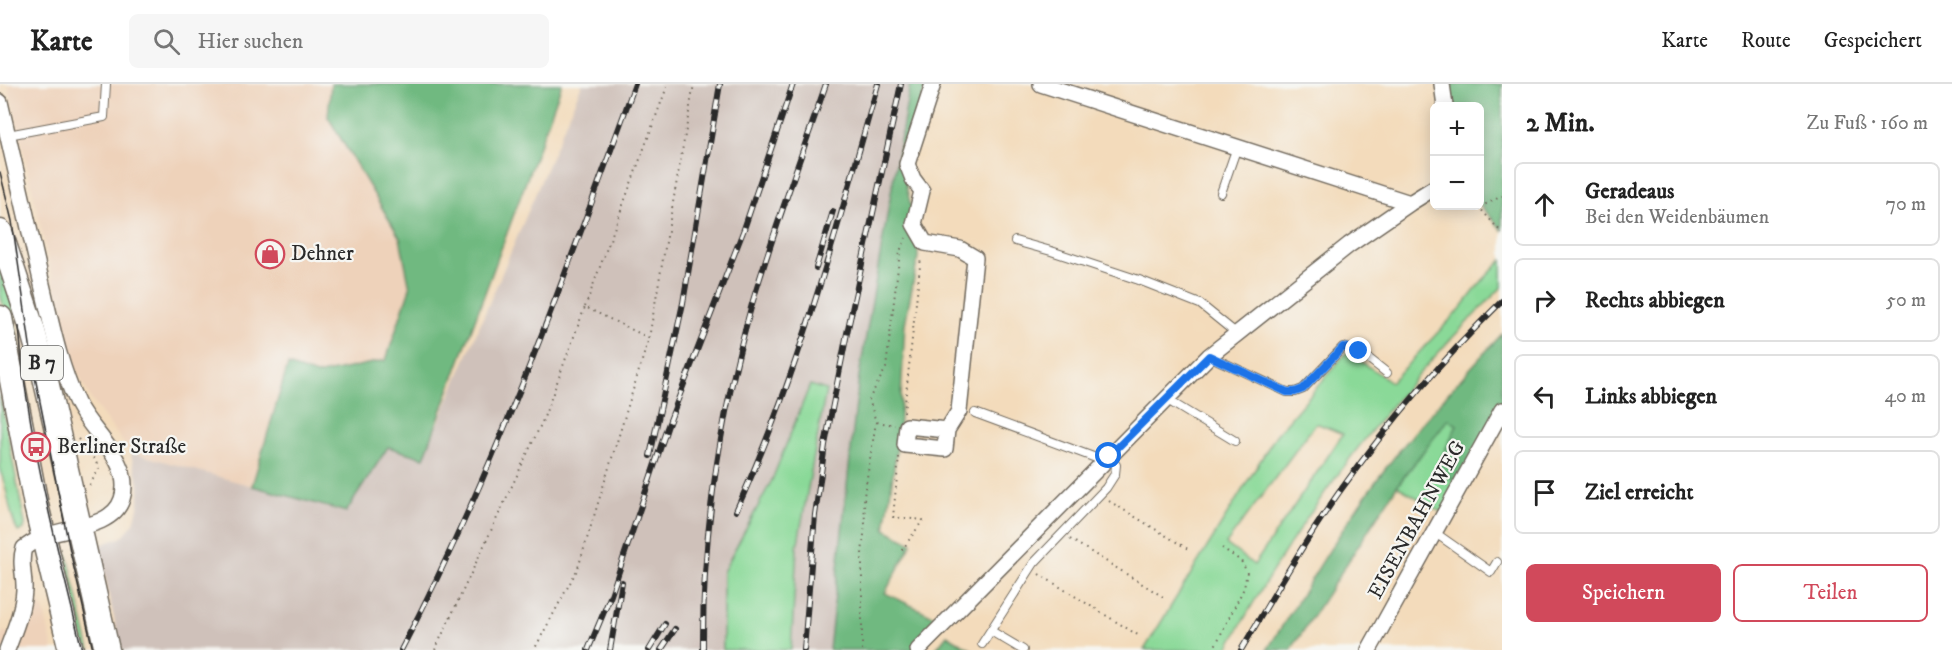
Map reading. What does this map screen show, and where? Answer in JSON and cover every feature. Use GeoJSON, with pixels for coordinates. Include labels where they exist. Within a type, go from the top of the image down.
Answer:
{"type":"FeatureCollection","features":[{"type":"Feature","properties":{"kind":"main road","name":"B 7"},"geometry":{"type":"LineString","coordinates":[[0,232],[32,328],[80,526],[107,650]]}},
{"type":"Feature","properties":{"kind":"main road","name":"B 7"},"geometry":{"type":"LineString","coordinates":[[2,334],[5,370],[71,650]]}},
{"type":"Feature","properties":{"kind":"street"},"geometry":{"type":"LineString","coordinates":[[933,84],[907,164],[913,179],[922,191],[914,224],[925,243],[960,249],[975,258],[959,411],[947,430],[945,450],[905,445],[907,426],[947,430]]}},
{"type":"Feature","properties":{"kind":"street"},"geometry":{"type":"LineString","coordinates":[[1041,84],[1410,203]]}},
{"type":"Feature","properties":{"kind":"street"},"geometry":{"type":"LineString","coordinates":[[1442,84],[1444,102]]}},
{"type":"Feature","properties":{"kind":"street"},"geometry":{"type":"LineString","coordinates":[[0,102],[57,347],[78,405],[109,448],[122,473],[124,492],[122,501],[112,516],[103,521],[45,536],[24,548],[20,559],[25,588],[23,603],[7,650]]}},
{"type":"Feature","properties":{"kind":"street"},"geometry":{"type":"LineString","coordinates":[[918,650],[1209,356],[1349,245],[1430,190]]}},
{"type":"Feature","properties":{"kind":"street","name":"EISENBAHNWEG"},"geometry":{"type":"LineString","coordinates":[[1369,650],[1502,410]]}},
{"type":"Feature","properties":{"kind":"lane"},"geometry":{"type":"LineString","coordinates":[[8,135],[104,117],[106,84]]}},
{"type":"Feature","properties":{"kind":"lane"},"geometry":{"type":"LineString","coordinates":[[1221,193],[1237,147]]}},
{"type":"Feature","properties":{"kind":"lane"},"geometry":{"type":"LineString","coordinates":[[1015,241],[1139,280],[1200,304],[1237,334]]}},
{"type":"Feature","properties":{"kind":"lane"},"geometry":{"type":"LineString","coordinates":[[1209,356],[1287,392],[1303,389],[1343,347],[1359,351],[1387,374]]}},
{"type":"Feature","properties":{"kind":"lane"},"geometry":{"type":"LineString","coordinates":[[1166,399],[1235,441]]}},
{"type":"Feature","properties":{"kind":"lane"},"geometry":{"type":"LineString","coordinates":[[975,413],[1106,459],[1116,465],[1115,474],[1106,488],[1031,569],[982,644]]}},
{"type":"Feature","properties":{"kind":"lane"},"geometry":{"type":"LineString","coordinates":[[1434,532],[1491,573],[1497,562]]}},
{"type":"Feature","properties":{"kind":"lane"},"geometry":{"type":"LineString","coordinates":[[991,631],[1023,650]]}},
{"type":"Feature","properties":{"kind":"path"},"geometry":{"type":"LineString","coordinates":[[435,650],[543,420],[668,84]]}},
{"type":"Feature","properties":{"kind":"path"},"geometry":{"type":"LineString","coordinates":[[534,650],[578,568],[649,338],[694,84]]}},
{"type":"Feature","properties":{"kind":"path"},"geometry":{"type":"LineString","coordinates":[[1484,204],[1502,196]]}},
{"type":"Feature","properties":{"kind":"path"},"geometry":{"type":"LineString","coordinates":[[1482,210],[1502,233]]}},
{"type":"Feature","properties":{"kind":"path"},"geometry":{"type":"LineString","coordinates":[[862,650],[864,496],[876,422],[870,399],[886,368],[900,251],[914,224]]}},
{"type":"Feature","properties":{"kind":"path"},"geometry":{"type":"LineString","coordinates":[[876,422],[907,426],[904,418],[922,251],[925,243]]}},
{"type":"Feature","properties":{"kind":"path"},"geometry":{"type":"LineString","coordinates":[[585,307],[649,338]]}},
{"type":"Feature","properties":{"kind":"path"},"geometry":{"type":"LineString","coordinates":[[75,434],[99,469],[85,494]]}},
{"type":"Feature","properties":{"kind":"path"},"geometry":{"type":"LineString","coordinates":[[900,553],[923,520],[892,517],[900,449],[905,445]]}},
{"type":"Feature","properties":{"kind":"path"},"geometry":{"type":"LineString","coordinates":[[1100,496],[1188,549]]}},
{"type":"Feature","properties":{"kind":"path"},"geometry":{"type":"LineString","coordinates":[[1062,534],[1164,598]]}},
{"type":"Feature","properties":{"kind":"path"},"geometry":{"type":"LineString","coordinates":[[1213,650],[1244,588],[1247,572],[1241,561],[1222,548]]}},
{"type":"Feature","properties":{"kind":"path"},"geometry":{"type":"LineString","coordinates":[[1031,569],[1141,637]]}},
{"type":"Feature","properties":{"kind":"shaded area"},"geometry":{"type":"Polygon","coordinates":[[[8,84],[331,84],[328,117],[400,238],[410,288],[386,360],[316,375],[288,365],[252,486],[130,452],[91,399],[71,359],[8,84]]]}},
{"type":"Feature","properties":{"kind":"shaded area"},"geometry":{"type":"Polygon","coordinates":[[[582,84],[910,84],[859,376],[829,650],[121,650],[98,546],[122,537],[134,523],[139,503],[139,484],[130,452],[346,512],[388,446],[424,457],[582,84]]]}},
{"type":"Feature","properties":{"kind":"shaded area"},"geometry":{"type":"Polygon","coordinates":[[[36,603],[41,604],[44,611],[53,650],[0,650],[0,638],[3,631],[24,639],[36,603]]]}},
{"type":"Feature","properties":{"kind":"green space"},"geometry":{"type":"Polygon","coordinates":[[[331,84],[562,84],[424,458],[388,447],[346,512],[252,486],[288,365],[316,375],[386,360],[410,288],[400,238],[328,117],[331,84]]]}},
{"type":"Feature","properties":{"kind":"green space"},"geometry":{"type":"Polygon","coordinates":[[[910,84],[926,84],[908,161],[906,186],[917,230],[918,257],[905,324],[899,434],[885,529],[912,543],[885,593],[946,622],[918,650],[829,650],[859,376],[910,84]]]}},
{"type":"Feature","properties":{"kind":"green space"},"geometry":{"type":"Polygon","coordinates":[[[1446,84],[1502,84],[1502,230],[1484,210],[1484,102],[1449,102],[1446,84]]]}},
{"type":"Feature","properties":{"kind":"green space"},"geometry":{"type":"Polygon","coordinates":[[[0,253],[12,290],[21,375],[12,347],[0,292],[0,253]]]}},
{"type":"Feature","properties":{"kind":"green space"},"geometry":{"type":"Polygon","coordinates":[[[1502,260],[1502,287],[1422,371],[1359,446],[1289,545],[1227,650],[1144,650],[1276,435],[1347,352],[1391,382],[1462,307],[1502,260]],[[1316,423],[1226,544],[1254,565],[1343,434],[1316,423]]]}},
{"type":"Feature","properties":{"kind":"green space"},"geometry":{"type":"Polygon","coordinates":[[[1502,334],[1502,413],[1460,483],[1436,470],[1457,425],[1448,419],[1397,486],[1291,650],[1267,650],[1337,538],[1382,473],[1440,402],[1502,334]]]}},
{"type":"Feature","properties":{"kind":"green space"},"geometry":{"type":"Polygon","coordinates":[[[810,385],[826,390],[797,548],[791,650],[723,650],[723,572],[772,480],[810,385]]]}},
{"type":"Feature","properties":{"kind":"green space"},"geometry":{"type":"Polygon","coordinates":[[[0,395],[25,524],[24,529],[18,532],[0,471],[0,395]]]}},
{"type":"Feature","properties":{"kind":"green space"},"geometry":{"type":"Polygon","coordinates":[[[1448,419],[1457,425],[1436,470],[1460,483],[1444,514],[1397,486],[1448,419]]]}},
{"type":"Feature","properties":{"kind":"green space"},"geometry":{"type":"Polygon","coordinates":[[[67,553],[90,650],[85,650],[62,555],[67,553]]]}},
{"type":"Feature","properties":{"kind":"green space"},"geometry":{"type":"Polygon","coordinates":[[[947,635],[972,650],[935,650],[947,635]]]}},
{"type":"Feature","properties":{"kind":"tram line"},"geometry":{"type":"LineString","coordinates":[[0,172],[12,221],[34,372],[70,551],[93,650]]}},
{"type":"Feature","properties":{"kind":"tram line"},"geometry":{"type":"LineString","coordinates":[[19,326],[22,363],[38,462],[82,650]]}},
{"type":"Feature","properties":{"kind":"railway"},"geometry":{"type":"LineString","coordinates":[[401,650],[468,512],[498,442],[555,300],[635,84]]}},
{"type":"Feature","properties":{"kind":"railway"},"geometry":{"type":"LineString","coordinates":[[650,456],[683,303],[720,84]]}},
{"type":"Feature","properties":{"kind":"railway"},"geometry":{"type":"LineString","coordinates":[[588,650],[611,595],[667,428],[744,229],[793,84]]}},
{"type":"Feature","properties":{"kind":"railway"},"geometry":{"type":"LineString","coordinates":[[703,650],[710,518],[715,475],[731,389],[760,276],[826,84]]}},
{"type":"Feature","properties":{"kind":"railway"},"geometry":{"type":"LineString","coordinates":[[736,511],[759,459],[798,354],[832,246],[878,84]]}},
{"type":"Feature","properties":{"kind":"railway"},"geometry":{"type":"LineString","coordinates":[[804,650],[815,515],[825,445],[901,84]]}},
{"type":"Feature","properties":{"kind":"railway"},"geometry":{"type":"LineString","coordinates":[[816,268],[833,211]]}},
{"type":"Feature","properties":{"kind":"railway"},"geometry":{"type":"LineString","coordinates":[[1241,650],[1289,569],[1358,466],[1437,369],[1502,301]]}},
{"type":"Feature","properties":{"kind":"railway"},"geometry":{"type":"LineString","coordinates":[[610,650],[622,582]]}},
{"type":"Feature","properties":{"kind":"railway"},"geometry":{"type":"LineString","coordinates":[[649,650],[665,624]]}},
{"type":"Feature","properties":{"kind":"railway"},"geometry":{"type":"LineString","coordinates":[[661,650],[675,629]]}},
{"type":"Feature","properties":{"kind":"place","name":"Dehner"},"geometry":{"type":"Point","coordinates":[270,254]}},
{"type":"Feature","properties":{"kind":"place","name":"Berliner Straße"},"geometry":{"type":"Point","coordinates":[36,447]}},
{"type":"Feature","properties":{"kind":"route"},"geometry":{"type":"LineString","coordinates":[[1109,456],[1209,356],[1287,392],[1295,392],[1303,389],[1343,347],[1359,351]]}}]}
